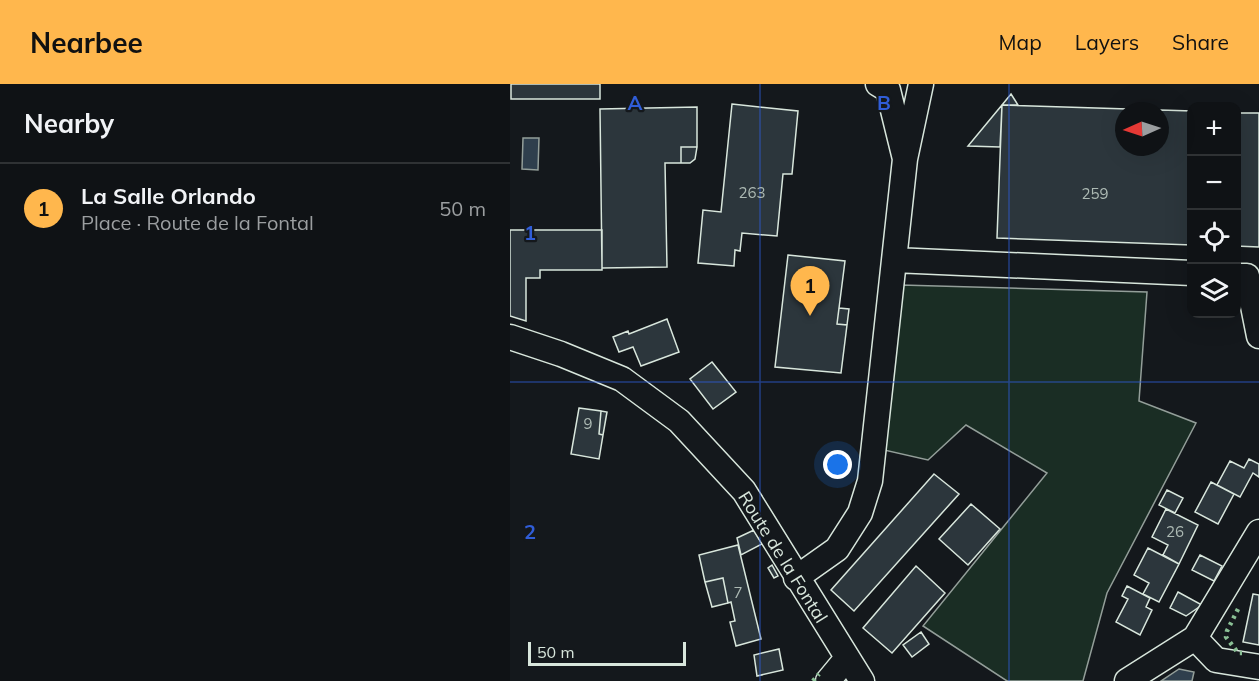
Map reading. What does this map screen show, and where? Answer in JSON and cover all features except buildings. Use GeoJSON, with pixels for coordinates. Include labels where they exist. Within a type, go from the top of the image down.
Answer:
{"type":"FeatureCollection","features":[{"type":"Feature","properties":{"kind":"street"},"geometry":{"type":"LineString","coordinates":[[878,84],[888,90],[905,159]]}},
{"type":"Feature","properties":{"kind":"street"},"geometry":{"type":"LineString","coordinates":[[796,578],[837,549],[860,513],[870,481],[905,159],[921,84]]}},
{"type":"Feature","properties":{"kind":"street"},"geometry":{"type":"LineString","coordinates":[[894,260],[1187,273]]}},
{"type":"Feature","properties":{"kind":"street"},"geometry":{"type":"LineString","coordinates":[[1241,276],[1247,276],[1259,336]]}},
{"type":"Feature","properties":{"kind":"street","name":"Route de la Fontal"},"geometry":{"type":"LineString","coordinates":[[510,337],[622,379],[679,421],[744,491],[861,681]]}},
{"type":"Feature","properties":{"kind":"street"},"geometry":{"type":"LineString","coordinates":[[1127,681],[1195,638],[1259,532]]}},
{"type":"Feature","properties":{"kind":"street"},"geometry":{"type":"LineString","coordinates":[[1195,638],[1216,660],[1259,667]]}},
{"type":"Feature","properties":{"kind":"street"},"geometry":{"type":"LineString","coordinates":[[828,681],[848,658]]}},
{"type":"Feature","properties":{"kind":"green space"},"geometry":{"type":"Polygon","coordinates":[[[901,285],[1147,292],[1139,401],[1196,423],[1107,593],[1083,681],[1007,681],[923,626],[1047,473],[966,425],[928,460],[884,450],[901,285]]]}},
{"type":"Feature","properties":{"kind":"water"},"geometry":{"type":"Polygon","coordinates":[[[523,138],[539,138],[538,170],[522,169],[523,138]]]}},
{"type":"Feature","properties":{"kind":"water"},"geometry":{"type":"Polygon","coordinates":[[[1179,669],[1194,672],[1192,681],[1161,681],[1179,669]]]}},
{"type":"Feature","properties":{"kind":"hedge"},"geometry":{"type":"LineString","coordinates":[[1238,609],[1226,637],[1238,653],[1242,653]]}},
{"type":"Feature","properties":{"kind":"hedge"},"geometry":{"type":"LineString","coordinates":[[813,681],[819,674]]}},
{"type":"Feature","properties":{"kind":"place","name":"La Salle Orlando"},"geometry":{"type":"Point","coordinates":[810,316]}}]}
